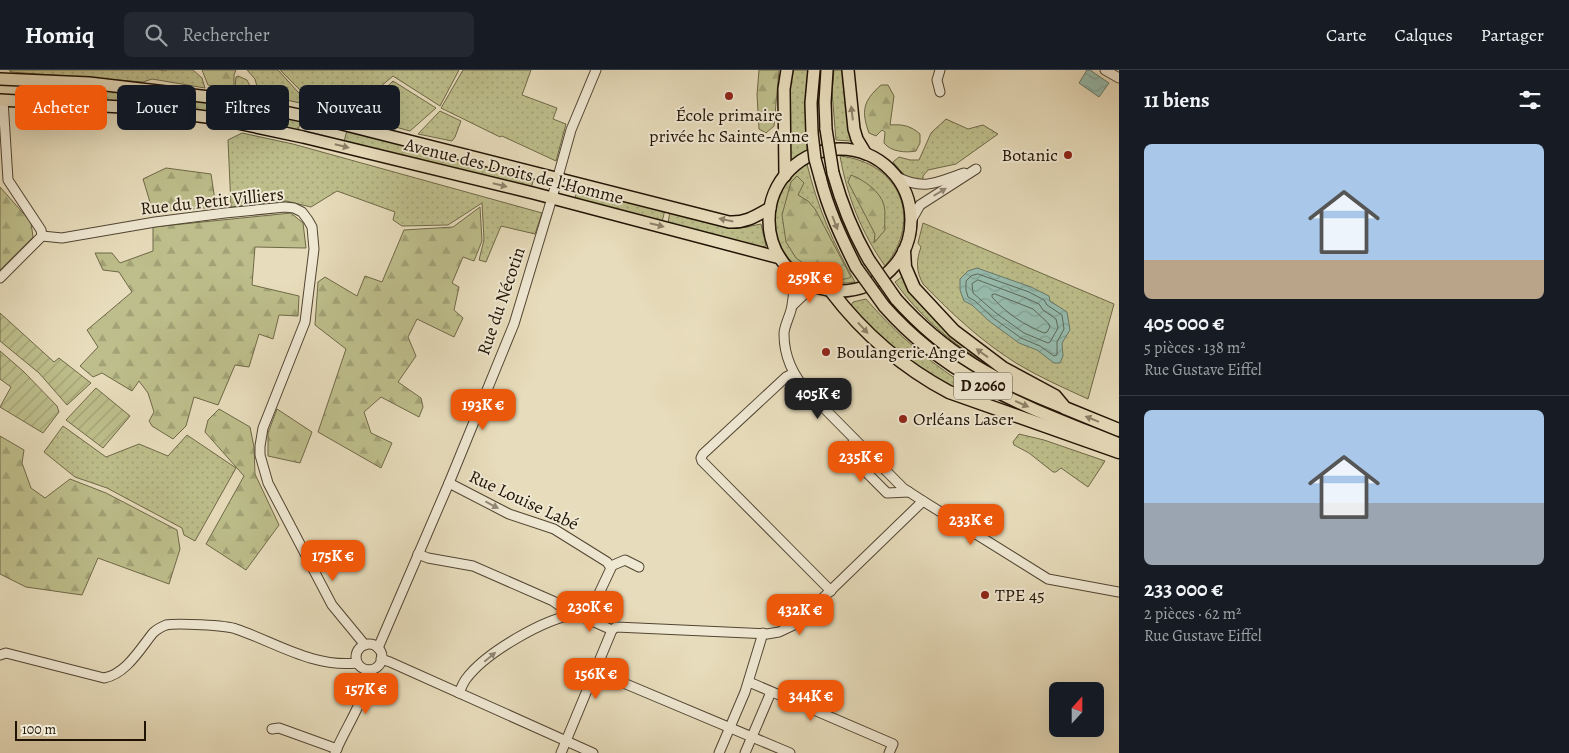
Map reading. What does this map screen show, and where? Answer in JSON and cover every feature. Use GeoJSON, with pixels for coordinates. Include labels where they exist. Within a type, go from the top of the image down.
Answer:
{"type":"FeatureCollection","features":[{"type":"Feature","properties":{"kind":"highway"},"geometry":{"type":"LineString","coordinates":[[904,252],[905,266],[914,288],[954,331],[1003,368],[1055,396],[1065,408]]}},
{"type":"Feature","properties":{"kind":"highway"},"geometry":{"type":"LineString","coordinates":[[831,291],[865,331],[898,360],[928,381],[957,395],[1119,452]]}},
{"type":"Feature","properties":{"kind":"highway","name":"D 2060"},"geometry":{"type":"LineString","coordinates":[[1065,408],[1119,430]]}},
{"type":"Feature","properties":{"kind":"main road"},"geometry":{"type":"LineString","coordinates":[[785,176],[784,89],[787,70]]}},
{"type":"Feature","properties":{"kind":"main road","name":"D 2060"},"geometry":{"type":"LineString","coordinates":[[814,70],[811,104],[812,133],[826,202],[856,267],[884,306],[926,347],[953,368],[980,384],[1034,410],[1119,444]]}},
{"type":"Feature","properties":{"kind":"main road","name":"D 2060"},"geometry":{"type":"LineString","coordinates":[[827,70],[824,102],[826,129],[833,173],[842,206],[869,260],[896,299],[916,322],[948,348],[984,372],[1034,396],[1065,408]]}},
{"type":"Feature","properties":{"kind":"main road"},"geometry":{"type":"LineString","coordinates":[[848,70],[854,129],[866,154]]}},
{"type":"Feature","properties":{"kind":"main road","name":"Avenue des Droits de l'Homme"},"geometry":{"type":"LineString","coordinates":[[3,76],[154,89],[218,98],[299,115]]}},
{"type":"Feature","properties":{"kind":"main road","name":"Avenue des Droits de l'Homme"},"geometry":{"type":"LineString","coordinates":[[2,100],[139,108],[214,118],[318,140],[552,198],[780,258]]}},
{"type":"Feature","properties":{"kind":"main road"},"geometry":{"type":"LineString","coordinates":[[318,140],[320,130]]}},
{"type":"Feature","properties":{"kind":"main road","name":"Avenue des Droits de l'Homme"},"geometry":{"type":"LineString","coordinates":[[364,130],[728,222],[739,223],[770,208]]}},
{"type":"Feature","properties":{"kind":"main road"},"geometry":{"type":"LineString","coordinates":[[844,150],[866,154],[883,164],[897,177],[905,191],[910,206],[911,222],[910,237],[904,252],[892,270],[874,283],[854,290],[831,291],[813,286],[794,274],[780,258],[773,242],[769,225],[770,208],[776,191],[785,176],[801,161],[822,152],[844,150]]}},
{"type":"Feature","properties":{"kind":"street","name":"Rue du Nécotin"},"geometry":{"type":"LineString","coordinates":[[378,648],[449,483],[514,324],[571,130],[596,70]]}},
{"type":"Feature","properties":{"kind":"street"},"geometry":{"type":"LineString","coordinates":[[940,70],[937,80],[940,92]]}},
{"type":"Feature","properties":{"kind":"street"},"geometry":{"type":"LineString","coordinates":[[1105,70],[1119,78]]}},
{"type":"Feature","properties":{"kind":"street"},"geometry":{"type":"LineString","coordinates":[[0,278],[42,236],[41,230],[8,180],[2,100]]}},
{"type":"Feature","properties":{"kind":"street"},"geometry":{"type":"LineString","coordinates":[[897,177],[916,185],[929,185],[976,169],[920,205],[911,222]]}},
{"type":"Feature","properties":{"kind":"street","name":"Rue du Petit Villiers"},"geometry":{"type":"LineString","coordinates":[[42,236],[62,238],[182,219],[285,207],[294,208],[302,212],[312,228],[314,249],[305,322],[263,428],[260,455],[265,475],[332,605],[365,645]]}},
{"type":"Feature","properties":{"kind":"street"},"geometry":{"type":"LineString","coordinates":[[794,274],[792,304],[784,333],[787,357],[794,374],[804,388],[854,439],[909,492],[1048,579],[1119,592]]}},
{"type":"Feature","properties":{"kind":"street"},"geometry":{"type":"LineString","coordinates":[[792,304],[813,286]]}},
{"type":"Feature","properties":{"kind":"street"},"geometry":{"type":"LineString","coordinates":[[794,374],[786,378],[703,454],[701,458],[831,591]]}},
{"type":"Feature","properties":{"kind":"street"},"geometry":{"type":"LineString","coordinates":[[854,439],[849,455],[887,493],[909,492]]}},
{"type":"Feature","properties":{"kind":"street","name":"Rue Louise Labé"},"geometry":{"type":"LineString","coordinates":[[449,483],[509,514],[554,529],[608,562],[610,566]]}},
{"type":"Feature","properties":{"kind":"street"},"geometry":{"type":"LineString","coordinates":[[561,753],[612,630],[616,627],[779,632],[796,624],[923,501]]}},
{"type":"Feature","properties":{"kind":"street"},"geometry":{"type":"LineString","coordinates":[[418,554],[428,558],[473,566],[553,601],[563,608],[612,630]]}},
{"type":"Feature","properties":{"kind":"street"},"geometry":{"type":"LineString","coordinates":[[587,619],[610,566],[625,560],[639,567]]}},
{"type":"Feature","properties":{"kind":"street"},"geometry":{"type":"LineString","coordinates":[[459,693],[466,678],[494,653],[550,622],[577,614]]}},
{"type":"Feature","properties":{"kind":"street"},"geometry":{"type":"LineString","coordinates":[[0,655],[6,653],[104,678],[123,669],[153,633],[168,624],[229,627],[316,660],[357,663]]}},
{"type":"Feature","properties":{"kind":"street"},"geometry":{"type":"LineString","coordinates":[[719,753],[749,682],[763,633]]}},
{"type":"Feature","properties":{"kind":"street"},"geometry":{"type":"LineString","coordinates":[[365,645],[372,645],[378,648],[381,660],[376,668],[369,670],[362,668],[357,663],[357,652],[365,645]]}},
{"type":"Feature","properties":{"kind":"street"},"geometry":{"type":"LineString","coordinates":[[381,660],[390,662],[593,753]]}},
{"type":"Feature","properties":{"kind":"street"},"geometry":{"type":"LineString","coordinates":[[272,729],[279,728],[336,751],[360,701],[368,679],[369,670]]}},
{"type":"Feature","properties":{"kind":"street"},"geometry":{"type":"LineString","coordinates":[[596,671],[790,753]]}},
{"type":"Feature","properties":{"kind":"street"},"geometry":{"type":"LineString","coordinates":[[749,682],[893,744],[889,753]]}},
{"type":"Feature","properties":{"kind":"street"},"geometry":{"type":"LineString","coordinates":[[745,753],[771,692]]}},
{"type":"Feature","properties":{"kind":"green space"},"geometry":{"type":"Polygon","coordinates":[[[9,70],[193,70],[202,78],[205,88],[152,79],[143,82],[11,72],[9,70]]]}},
{"type":"Feature","properties":{"kind":"green space"},"geometry":{"type":"Polygon","coordinates":[[[202,70],[236,70],[234,85],[208,85],[202,70]]]}},
{"type":"Feature","properties":{"kind":"green space"},"geometry":{"type":"Polygon","coordinates":[[[247,70],[278,70],[299,93],[299,103],[289,101],[289,85],[257,85],[255,79],[247,70]]]}},
{"type":"Feature","properties":{"kind":"green space"},"geometry":{"type":"Polygon","coordinates":[[[280,70],[459,70],[440,106],[393,76],[382,85],[299,85],[299,89],[280,70]]]}},
{"type":"Feature","properties":{"kind":"green space"},"geometry":{"type":"Polygon","coordinates":[[[463,70],[531,70],[522,95],[557,108],[553,119],[566,124],[556,161],[502,136],[500,137],[441,108],[463,70]]]}},
{"type":"Feature","properties":{"kind":"green space"},"geometry":{"type":"Polygon","coordinates":[[[759,70],[779,70],[774,126],[766,133],[759,129],[757,95],[759,70]]]}},
{"type":"Feature","properties":{"kind":"green space"},"geometry":{"type":"Polygon","coordinates":[[[792,70],[808,70],[805,107],[807,152],[789,162],[789,94],[792,70]]]}},
{"type":"Feature","properties":{"kind":"green space"},"geometry":{"type":"Polygon","coordinates":[[[834,70],[844,70],[851,141],[836,140],[832,92],[834,70]]]}},
{"type":"Feature","properties":{"kind":"green space"},"geometry":{"type":"Polygon","coordinates":[[[236,77],[247,80],[250,85],[235,85],[236,77]]]}},
{"type":"Feature","properties":{"kind":"green space"},"geometry":{"type":"Polygon","coordinates":[[[393,81],[399,85],[389,85],[393,81]]]}},
{"type":"Feature","properties":{"kind":"green space"},"geometry":{"type":"Polygon","coordinates":[[[400,85],[436,108],[410,131],[400,128],[400,85]]]}},
{"type":"Feature","properties":{"kind":"green space"},"geometry":{"type":"Polygon","coordinates":[[[881,85],[888,85],[894,96],[890,125],[906,126],[920,134],[920,143],[916,151],[903,152],[887,146],[884,143],[885,132],[882,130],[876,136],[869,133],[865,118],[865,107],[870,96],[881,85]]]}},
{"type":"Feature","properties":{"kind":"green space"},"geometry":{"type":"Polygon","coordinates":[[[107,90],[117,91],[117,108],[107,107],[107,90]]]}},
{"type":"Feature","properties":{"kind":"green space"},"geometry":{"type":"Polygon","coordinates":[[[196,100],[206,101],[206,119],[196,118],[196,100]]]}},
{"type":"Feature","properties":{"kind":"green space"},"geometry":{"type":"Polygon","coordinates":[[[440,111],[461,121],[452,141],[418,134],[440,111]]]}},
{"type":"Feature","properties":{"kind":"green space"},"geometry":{"type":"Polygon","coordinates":[[[289,117],[299,119],[298,131],[289,130],[289,117]]]}},
{"type":"Feature","properties":{"kind":"green space"},"geometry":{"type":"Polygon","coordinates":[[[946,119],[968,129],[983,125],[998,134],[956,164],[928,170],[923,176],[923,182],[918,182],[902,173],[893,162],[899,157],[919,160],[931,133],[946,119]]]}},
{"type":"Feature","properties":{"kind":"green space"},"geometry":{"type":"Polygon","coordinates":[[[347,130],[534,177],[531,189],[344,142],[347,130]]]}},
{"type":"Feature","properties":{"kind":"green space"},"geometry":{"type":"Polygon","coordinates":[[[242,133],[293,144],[542,213],[535,234],[501,226],[486,262],[479,260],[484,240],[482,203],[448,225],[402,226],[393,220],[395,212],[337,191],[311,207],[286,201],[231,207],[228,140],[242,133]]]}},
{"type":"Feature","properties":{"kind":"green space"},"geometry":{"type":"Polygon","coordinates":[[[840,156],[861,161],[878,170],[891,182],[900,196],[904,213],[903,230],[896,248],[885,266],[876,253],[856,213],[840,156]]]}},
{"type":"Feature","properties":{"kind":"green space"},"geometry":{"type":"Polygon","coordinates":[[[807,164],[827,225],[855,282],[835,283],[817,278],[801,270],[788,258],[779,243],[775,226],[776,208],[783,189],[796,171],[807,164]]]}},
{"type":"Feature","properties":{"kind":"green space"},"geometry":{"type":"Polygon","coordinates":[[[166,168],[211,174],[216,207],[153,212],[143,179],[166,168]]]}},
{"type":"Feature","properties":{"kind":"green space"},"geometry":{"type":"Polygon","coordinates":[[[851,175],[871,187],[879,195],[884,205],[885,230],[874,243],[875,234],[848,182],[851,175]]]}},
{"type":"Feature","properties":{"kind":"green space"},"geometry":{"type":"Polygon","coordinates":[[[797,176],[804,183],[798,195],[808,201],[815,209],[851,277],[839,279],[823,267],[813,270],[796,258],[786,242],[782,215],[791,182],[797,176]]]}},
{"type":"Feature","properties":{"kind":"green space"},"geometry":{"type":"Polygon","coordinates":[[[0,187],[31,222],[33,237],[0,270],[0,187]]]}},
{"type":"Feature","properties":{"kind":"green space"},"geometry":{"type":"Polygon","coordinates":[[[577,188],[665,210],[662,222],[575,199],[577,188]]]}},
{"type":"Feature","properties":{"kind":"green space"},"geometry":{"type":"Polygon","coordinates":[[[480,207],[482,241],[474,261],[463,257],[452,283],[459,287],[454,310],[463,318],[454,337],[417,319],[408,337],[416,356],[398,382],[421,398],[423,407],[419,417],[381,397],[364,412],[371,433],[392,443],[381,468],[318,432],[346,349],[315,325],[318,282],[325,277],[357,296],[365,276],[382,282],[404,230],[453,227],[480,207]]]}},
{"type":"Feature","properties":{"kind":"green space"},"geometry":{"type":"Polygon","coordinates":[[[670,211],[735,228],[761,224],[766,246],[762,247],[668,223],[670,211]]]}},
{"type":"Feature","properties":{"kind":"green space"},"geometry":{"type":"Polygon","coordinates":[[[291,213],[303,223],[306,248],[255,247],[252,285],[299,296],[298,316],[279,315],[273,339],[259,334],[249,367],[235,365],[218,405],[194,397],[186,426],[173,439],[152,426],[149,421],[154,412],[148,393],[139,381],[132,391],[102,373],[93,377],[80,366],[98,347],[87,330],[132,292],[119,272],[103,270],[95,253],[112,253],[120,263],[153,251],[153,227],[291,213]]]}},
{"type":"Feature","properties":{"kind":"green space"},"geometry":{"type":"Polygon","coordinates":[[[923,223],[1114,304],[1088,399],[1034,373],[1003,355],[967,326],[923,284],[917,266],[921,247],[918,243],[923,223]]]}},
{"type":"Feature","properties":{"kind":"green space"},"geometry":{"type":"Polygon","coordinates":[[[903,276],[1005,374],[959,346],[931,323],[895,282],[903,276]]]}},
{"type":"Feature","properties":{"kind":"green space"},"geometry":{"type":"Polygon","coordinates":[[[866,299],[895,330],[927,358],[962,383],[999,404],[934,379],[879,339],[851,306],[853,302],[866,299]]]}},
{"type":"Feature","properties":{"kind":"green space"},"geometry":{"type":"Polygon","coordinates":[[[0,313],[54,362],[59,358],[91,383],[67,405],[39,373],[0,341],[0,313]]]}},
{"type":"Feature","properties":{"kind":"green space"},"geometry":{"type":"Polygon","coordinates":[[[0,351],[23,371],[57,406],[59,412],[43,433],[0,407],[11,387],[0,379],[0,351]]]}},
{"type":"Feature","properties":{"kind":"green space"},"geometry":{"type":"Polygon","coordinates":[[[96,388],[130,416],[103,448],[66,420],[96,388]]]}},
{"type":"Feature","properties":{"kind":"green space"},"geometry":{"type":"Polygon","coordinates":[[[219,409],[250,427],[254,447],[255,474],[279,525],[246,570],[206,544],[244,476],[205,432],[208,420],[219,409]]]}},
{"type":"Feature","properties":{"kind":"green space"},"geometry":{"type":"Polygon","coordinates":[[[277,409],[312,432],[300,463],[268,456],[268,433],[277,409]]]}},
{"type":"Feature","properties":{"kind":"green space"},"geometry":{"type":"Polygon","coordinates":[[[63,426],[106,457],[139,444],[168,456],[187,435],[236,468],[195,541],[184,535],[182,528],[107,488],[75,477],[44,452],[63,426]]]}},
{"type":"Feature","properties":{"kind":"green space"},"geometry":{"type":"Polygon","coordinates":[[[1019,434],[1044,440],[1105,461],[1088,487],[1061,468],[1053,472],[1029,453],[1014,445],[1013,442],[1019,434]]]}},
{"type":"Feature","properties":{"kind":"green space"},"geometry":{"type":"Polygon","coordinates":[[[0,436],[24,450],[22,463],[31,488],[45,498],[70,479],[106,493],[177,530],[180,549],[169,584],[98,558],[82,595],[26,587],[0,574],[0,436]]]}},
{"type":"Feature","properties":{"kind":"water"},"geometry":{"type":"Polygon","coordinates":[[[1087,70],[1090,70],[1109,83],[1099,97],[1079,83],[1087,70]]]}},
{"type":"Feature","properties":{"kind":"water"},"geometry":{"type":"Polygon","coordinates":[[[977,268],[1031,287],[1049,296],[1050,301],[1067,312],[1070,330],[1062,343],[1063,356],[1060,363],[1054,363],[1037,350],[1019,343],[989,321],[972,305],[964,301],[960,290],[960,279],[968,271],[977,268]]]}},
{"type":"Feature","properties":{"kind":"place","name":"École primaire privée hc Sainte-Anne"},"geometry":{"type":"Point","coordinates":[729,96]}},
{"type":"Feature","properties":{"kind":"place","name":"Botanic"},"geometry":{"type":"Point","coordinates":[1068,155]}},
{"type":"Feature","properties":{"kind":"place","name":"Boulangerie Ange"},"geometry":{"type":"Point","coordinates":[826,352]}},
{"type":"Feature","properties":{"kind":"place","name":"Orléans Laser"},"geometry":{"type":"Point","coordinates":[903,419]}},
{"type":"Feature","properties":{"kind":"place","name":"TPE 45"},"geometry":{"type":"Point","coordinates":[985,595]}}]}
